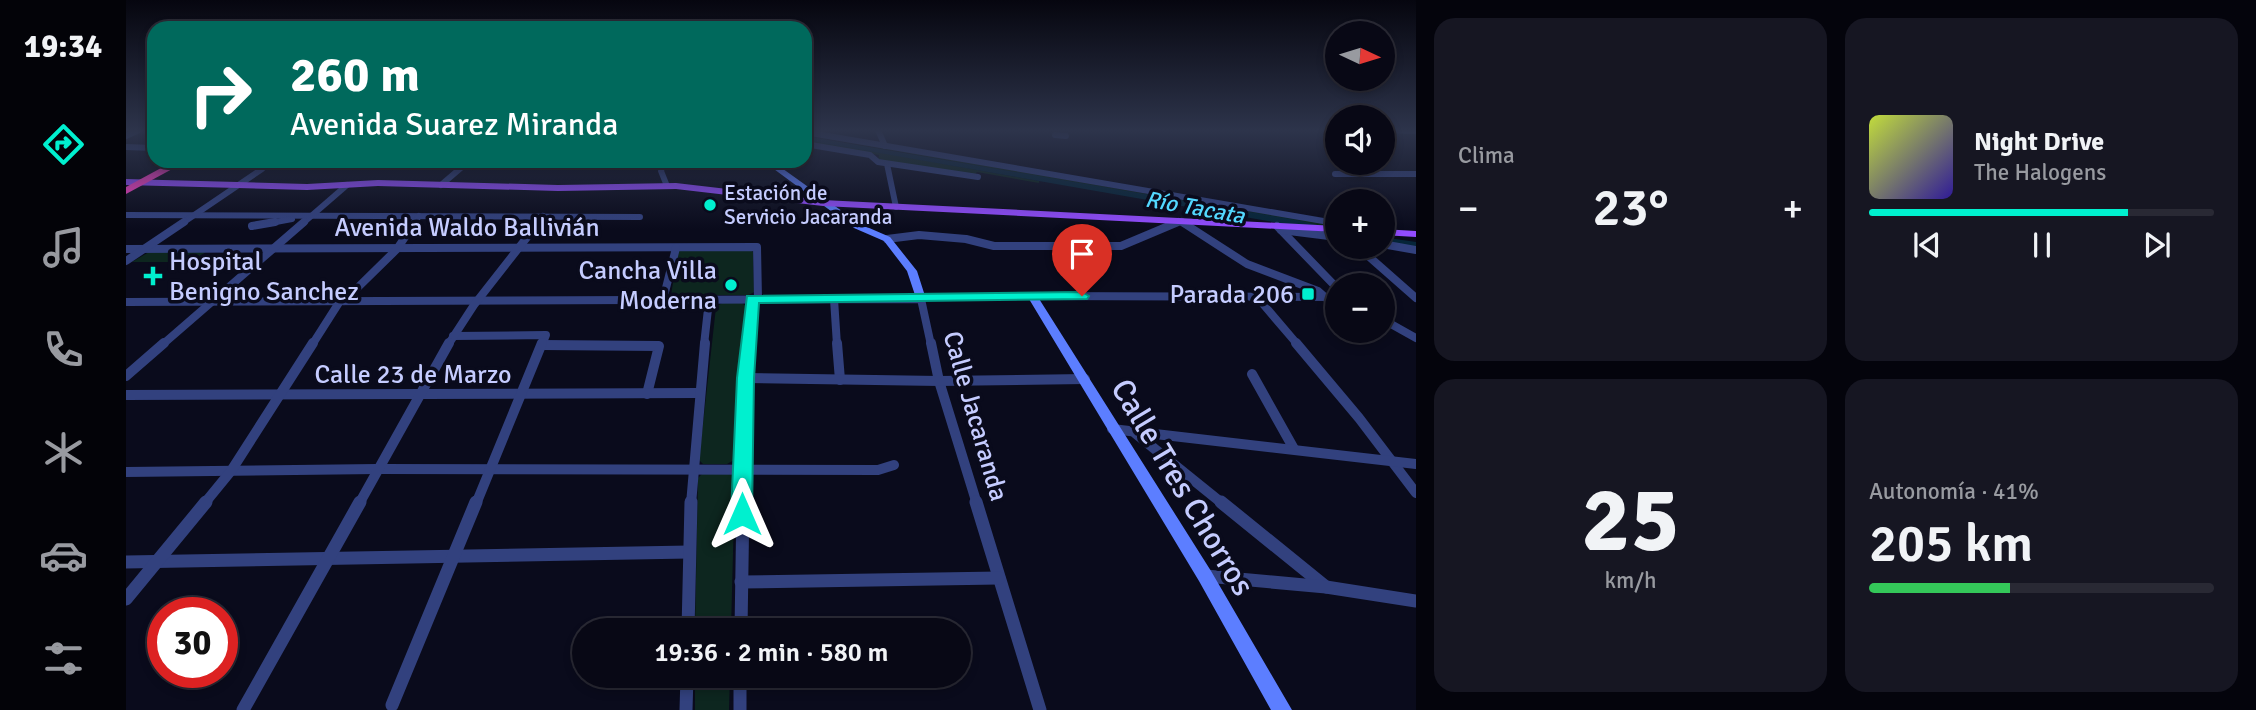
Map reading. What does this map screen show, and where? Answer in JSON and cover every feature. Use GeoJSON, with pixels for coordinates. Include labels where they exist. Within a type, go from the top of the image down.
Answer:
{"type":"FeatureCollection","features":[{"type":"Feature","properties":{"kind":"highway"},"geometry":{"type":"LineString","coordinates":[[126,191],[169,168]]}},
{"type":"Feature","properties":{"kind":"main road","name":"Calle Jacaranda"},"geometry":{"type":"LineString","coordinates":[[776,168],[857,226],[887,239],[912,271],[921,299]]}},
{"type":"Feature","properties":{"kind":"main road"},"geometry":{"type":"LineString","coordinates":[[126,182],[307,187],[667,186],[823,203],[1278,228],[1325,227]]}},
{"type":"Feature","properties":{"kind":"main road"},"geometry":{"type":"LineString","coordinates":[[1395,233],[1416,234]]}},
{"type":"Feature","properties":{"kind":"main road"},"geometry":{"type":"LineString","coordinates":[[921,299],[1032,296]]}},
{"type":"Feature","properties":{"kind":"main road","name":"Calle Tres Chorros"},"geometry":{"type":"LineString","coordinates":[[1032,296],[1205,576],[1282,710]]}},
{"type":"Feature","properties":{"kind":"street"},"geometry":{"type":"LineString","coordinates":[[883,163],[978,177]]}},
{"type":"Feature","properties":{"kind":"street"},"geometry":{"type":"LineString","coordinates":[[982,163],[1325,224]]}},
{"type":"Feature","properties":{"kind":"street"},"geometry":{"type":"LineString","coordinates":[[887,164],[896,207]]}},
{"type":"Feature","properties":{"kind":"street"},"geometry":{"type":"LineString","coordinates":[[441,185],[461,168]]}},
{"type":"Feature","properties":{"kind":"street"},"geometry":{"type":"LineString","coordinates":[[662,168],[661,172],[667,186]]}},
{"type":"Feature","properties":{"kind":"street"},"geometry":{"type":"LineString","coordinates":[[126,261],[262,169]]}},
{"type":"Feature","properties":{"kind":"street"},"geometry":{"type":"LineString","coordinates":[[1395,174],[1416,174]]}},
{"type":"Feature","properties":{"kind":"street"},"geometry":{"type":"LineString","coordinates":[[126,376],[347,185]]}},
{"type":"Feature","properties":{"kind":"street"},"geometry":{"type":"LineString","coordinates":[[126,215],[640,217]]}},
{"type":"Feature","properties":{"kind":"street"},"geometry":{"type":"LineString","coordinates":[[268,215],[252,226],[311,215]]}},
{"type":"Feature","properties":{"kind":"street"},"geometry":{"type":"LineString","coordinates":[[126,598],[231,471],[342,301],[397,248],[419,216]]}},
{"type":"Feature","properties":{"kind":"street"},"geometry":{"type":"LineString","coordinates":[[243,710],[453,336],[475,301],[543,216]]}},
{"type":"Feature","properties":{"kind":"street"},"geometry":{"type":"LineString","coordinates":[[887,239],[919,235],[955,237],[994,246],[1121,246],[1180,221],[1247,264],[1318,291],[1325,297]]}},
{"type":"Feature","properties":{"kind":"street"},"geometry":{"type":"LineString","coordinates":[[1278,228],[1325,235]]}},
{"type":"Feature","properties":{"kind":"street"},"geometry":{"type":"LineString","coordinates":[[1278,228],[1325,276]]}},
{"type":"Feature","properties":{"kind":"street"},"geometry":{"type":"LineString","coordinates":[[1395,246],[1416,250]]}},
{"type":"Feature","properties":{"kind":"street","name":"Avenida Waldo Ballivián"},"geometry":{"type":"LineString","coordinates":[[126,249],[757,247],[755,299]]}},
{"type":"Feature","properties":{"kind":"street"},"geometry":{"type":"LineString","coordinates":[[663,300],[676,248]]}},
{"type":"Feature","properties":{"kind":"street"},"geometry":{"type":"LineString","coordinates":[[1372,259],[1416,298]]}},
{"type":"Feature","properties":{"kind":"street"},"geometry":{"type":"LineString","coordinates":[[1032,296],[1325,298]]}},
{"type":"Feature","properties":{"kind":"street"},"geometry":{"type":"LineString","coordinates":[[1257,297],[1416,493]]}},
{"type":"Feature","properties":{"kind":"street"},"geometry":{"type":"LineString","coordinates":[[741,618],[745,378],[755,299]]}},
{"type":"Feature","properties":{"kind":"street"},"geometry":{"type":"LineString","coordinates":[[834,299],[840,380]]}},
{"type":"Feature","properties":{"kind":"street"},"geometry":{"type":"LineString","coordinates":[[126,302],[921,299]]}},
{"type":"Feature","properties":{"kind":"street","name":"Calle Jacaranda"},"geometry":{"type":"LineString","coordinates":[[921,299],[939,381],[1040,710]]}},
{"type":"Feature","properties":{"kind":"street"},"geometry":{"type":"LineString","coordinates":[[688,618],[692,470],[709,300]]}},
{"type":"Feature","properties":{"kind":"street"},"geometry":{"type":"LineString","coordinates":[[1395,327],[1416,338]]}},
{"type":"Feature","properties":{"kind":"street"},"geometry":{"type":"LineString","coordinates":[[1401,330],[1416,331]]}},
{"type":"Feature","properties":{"kind":"street"},"geometry":{"type":"LineString","coordinates":[[392,705],[546,335],[453,336]]}},
{"type":"Feature","properties":{"kind":"street"},"geometry":{"type":"LineString","coordinates":[[542,345],[659,346],[647,394]]}},
{"type":"Feature","properties":{"kind":"street"},"geometry":{"type":"LineString","coordinates":[[1252,374],[1294,449]]}},
{"type":"Feature","properties":{"kind":"street"},"geometry":{"type":"LineString","coordinates":[[745,378],[939,381],[1085,379]]}},
{"type":"Feature","properties":{"kind":"street","name":"Calle 23 de Marzo"},"geometry":{"type":"LineString","coordinates":[[126,395],[699,393]]}},
{"type":"Feature","properties":{"kind":"street"},"geometry":{"type":"LineString","coordinates":[[1112,429],[1416,464]]}},
{"type":"Feature","properties":{"kind":"street"},"geometry":{"type":"LineString","coordinates":[[1134,432],[1326,587]]}},
{"type":"Feature","properties":{"kind":"street"},"geometry":{"type":"LineString","coordinates":[[126,472],[377,469],[878,470],[894,465]]}},
{"type":"Feature","properties":{"kind":"street"},"geometry":{"type":"LineString","coordinates":[[126,562],[689,552]]}},
{"type":"Feature","properties":{"kind":"street"},"geometry":{"type":"LineString","coordinates":[[1205,576],[1326,587],[1416,601]]}},
{"type":"Feature","properties":{"kind":"street"},"geometry":{"type":"LineString","coordinates":[[741,582],[999,578]]}},
{"type":"Feature","properties":{"kind":"street"},"geometry":{"type":"LineString","coordinates":[[686,710],[687,688]]}},
{"type":"Feature","properties":{"kind":"street"},"geometry":{"type":"LineString","coordinates":[[740,688],[740,710]]}},
{"type":"Feature","properties":{"kind":"green space"},"geometry":{"type":"Polygon","coordinates":[[[898,163],[939,163],[1039,183],[977,172],[975,175],[898,163]]]}},
{"type":"Feature","properties":{"kind":"green space"},"geometry":{"type":"Polygon","coordinates":[[[963,163],[1325,223],[1325,226],[1309,225],[963,163]]]}},
{"type":"Feature","properties":{"kind":"green space"},"geometry":{"type":"Polygon","coordinates":[[[750,250],[753,252],[754,292],[749,295],[671,295],[678,252],[750,250]]]}},
{"type":"Feature","properties":{"kind":"green space"},"geometry":{"type":"Polygon","coordinates":[[[207,251],[193,262],[132,262],[149,252],[207,251]]]}},
{"type":"Feature","properties":{"kind":"green space"},"geometry":{"type":"Polygon","coordinates":[[[722,303],[742,303],[747,307],[734,460],[727,464],[703,464],[699,460],[716,307],[722,303]]]}},
{"type":"Feature","properties":{"kind":"green space"},"geometry":{"type":"Polygon","coordinates":[[[702,474],[731,474],[735,477],[731,618],[695,618],[698,478],[702,474]]]}},
{"type":"Feature","properties":{"kind":"green space"},"geometry":{"type":"Polygon","coordinates":[[[695,688],[730,688],[729,710],[695,710],[695,688]]]}},
{"type":"Feature","properties":{"kind":"waterway","name":"Río Tacata"},"geometry":{"type":"LineString","coordinates":[[950,163],[1325,230]]}},
{"type":"Feature","properties":{"kind":"waterway","name":"Río Tacata"},"geometry":{"type":"LineString","coordinates":[[1395,242],[1416,245]]}},
{"type":"Feature","properties":{"kind":"place","name":"Estación de Servicio Jacaranda"},"geometry":{"type":"Point","coordinates":[710,205]}},
{"type":"Feature","properties":{"kind":"place","name":"Hospital Benigno Sanchez"},"geometry":{"type":"Point","coordinates":[153,276]}},
{"type":"Feature","properties":{"kind":"place","name":"Cancha Villa Moderna"},"geometry":{"type":"Point","coordinates":[731,285]}},
{"type":"Feature","properties":{"kind":"place","name":"Parada 206"},"geometry":{"type":"Point","coordinates":[1308,294]}},
{"type":"Feature","properties":{"kind":"route"},"geometry":{"type":"LineString","coordinates":[[742,514],[745,378],[752,299],[1082,296]]}}]}
